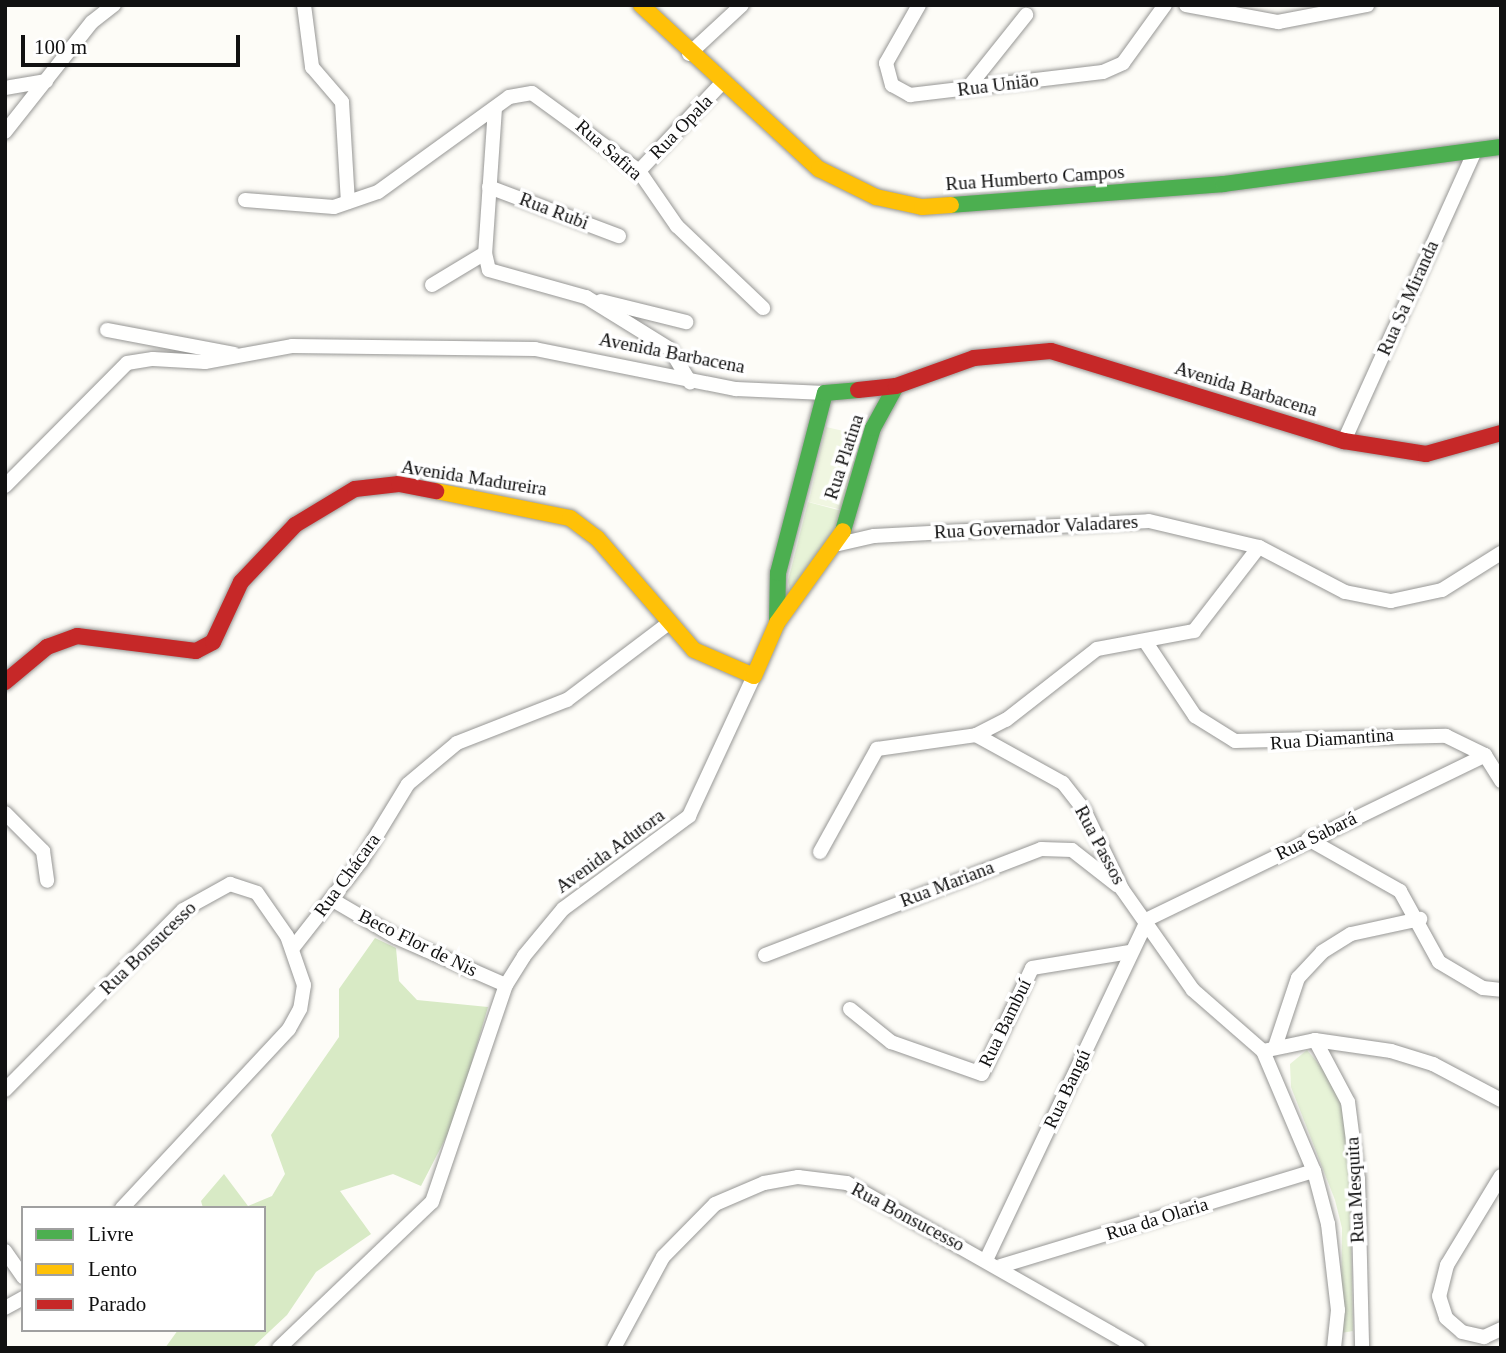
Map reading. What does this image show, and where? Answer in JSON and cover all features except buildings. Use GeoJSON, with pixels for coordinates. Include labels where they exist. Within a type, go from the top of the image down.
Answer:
{"type":"FeatureCollection","features":[{"type":"Feature","properties":{"kind":"street"},"geometry":{"type":"LineString","coordinates":[[5,132],[92,22],[114,5]]}},
{"type":"Feature","properties":{"kind":"street"},"geometry":{"type":"LineString","coordinates":[[304,5],[312,68],[342,102],[348,202]]}},
{"type":"Feature","properties":{"kind":"street","name":"Rua Humberto Campos"},"geometry":{"type":"LineString","coordinates":[[641,5],[689,54],[819,169],[876,197],[922,207],[1223,184],[1473,155],[1501,147]]}},
{"type":"Feature","properties":{"kind":"street"},"geometry":{"type":"LineString","coordinates":[[689,54],[742,5]]}},
{"type":"Feature","properties":{"kind":"street","name":"Rua União"},"geometry":{"type":"LineString","coordinates":[[919,5],[890,46],[886,63],[892,85],[910,95],[1103,72],[1123,63],[1166,5]]}},
{"type":"Feature","properties":{"kind":"street"},"geometry":{"type":"LineString","coordinates":[[1186,5],[1278,22],[1367,5]]}},
{"type":"Feature","properties":{"kind":"street"},"geometry":{"type":"LineString","coordinates":[[968,89],[1026,15]]}},
{"type":"Feature","properties":{"kind":"street"},"geometry":{"type":"LineString","coordinates":[[5,88],[46,81]]}},
{"type":"Feature","properties":{"kind":"street","name":"Rua Opala"},"geometry":{"type":"LineString","coordinates":[[639,171],[722,83]]}},
{"type":"Feature","properties":{"kind":"street","name":"Rua Safira"},"geometry":{"type":"LineString","coordinates":[[245,200],[348,202],[378,192],[495,107],[532,93],[547,99],[639,171],[677,226],[763,308]]}},
{"type":"Feature","properties":{"kind":"street"},"geometry":{"type":"LineString","coordinates":[[495,107],[485,253],[489,270],[500,276],[686,322]]}},
{"type":"Feature","properties":{"kind":"street","name":"Rua Sa Miranda"},"geometry":{"type":"LineString","coordinates":[[1344,441],[1473,155]]}},
{"type":"Feature","properties":{"kind":"street","name":"Rua Rubi"},"geometry":{"type":"LineString","coordinates":[[489,187],[619,236]]}},
{"type":"Feature","properties":{"kind":"street"},"geometry":{"type":"LineString","coordinates":[[432,285],[485,253]]}},
{"type":"Feature","properties":{"kind":"street"},"geometry":{"type":"LineString","coordinates":[[586,297],[670,349],[690,382]]}},
{"type":"Feature","properties":{"kind":"street"},"geometry":{"type":"LineString","coordinates":[[107,330],[234,354]]}},
{"type":"Feature","properties":{"kind":"street","name":"Avenida Barbacena"},"geometry":{"type":"LineString","coordinates":[[234,354],[386,345],[535,349],[690,382],[825,393],[897,386],[974,358],[1051,351],[1344,441],[1426,454],[1501,433]]}},
{"type":"Feature","properties":{"kind":"street"},"geometry":{"type":"LineString","coordinates":[[5,486],[127,363],[205,362],[234,354]]}},
{"type":"Feature","properties":{"kind":"street","name":"Rua Platina"},"geometry":{"type":"LineString","coordinates":[[839,544],[873,428],[897,386]]}},
{"type":"Feature","properties":{"kind":"street"},"geometry":{"type":"LineString","coordinates":[[777,623],[778,573],[825,393]]}},
{"type":"Feature","properties":{"kind":"street","name":"Avenida Madureira"},"geometry":{"type":"LineString","coordinates":[[5,682],[47,647],[77,636],[197,651],[213,642],[241,582],[295,524],[355,489],[399,484],[570,518],[597,538],[670,622],[709,661],[754,676]]}},
{"type":"Feature","properties":{"kind":"street","name":"Rua Governador Valadares"},"geometry":{"type":"LineString","coordinates":[[839,544],[874,536],[1149,521],[1259,547],[1345,592],[1391,601],[1443,590],[1501,553]]}},
{"type":"Feature","properties":{"kind":"street","name":"Avenida Adutora"},"geometry":{"type":"LineString","coordinates":[[283,1347],[432,1202],[506,985],[563,909],[689,816],[777,623],[839,544]]}},
{"type":"Feature","properties":{"kind":"street"},"geometry":{"type":"LineString","coordinates":[[820,852],[877,749],[976,735],[1006,720],[1097,649],[1147,644],[1194,631],[1211,618],[1259,547]]}},
{"type":"Feature","properties":{"kind":"street","name":"Rua Chácara"},"geometry":{"type":"LineString","coordinates":[[292,949],[331,899],[408,784],[457,743],[567,700],[670,622]]}},
{"type":"Feature","properties":{"kind":"street","name":"Rua Diamantina"},"geometry":{"type":"LineString","coordinates":[[1147,644],[1195,716],[1235,741],[1446,736],[1485,755]]}},
{"type":"Feature","properties":{"kind":"street","name":"Rua Passos"},"geometry":{"type":"LineString","coordinates":[[976,735],[1063,783],[1084,810],[1122,889],[1147,919],[1194,990],[1269,1049]]}},
{"type":"Feature","properties":{"kind":"street"},"geometry":{"type":"LineString","coordinates":[[1485,755],[1501,781]]}},
{"type":"Feature","properties":{"kind":"street","name":"Rua Sabará"},"geometry":{"type":"LineString","coordinates":[[1147,919],[1307,839],[1485,755]]}},
{"type":"Feature","properties":{"kind":"street"},"geometry":{"type":"LineString","coordinates":[[5,813],[43,851],[47,881]]}},
{"type":"Feature","properties":{"kind":"street"},"geometry":{"type":"LineString","coordinates":[[1307,839],[1400,891],[1420,919],[1439,962],[1483,988],[1501,990]]}},
{"type":"Feature","properties":{"kind":"street","name":"Rua Mariana"},"geometry":{"type":"LineString","coordinates":[[765,955],[1041,849],[1072,850],[1122,889]]}},
{"type":"Feature","properties":{"kind":"street","name":"Rua Bonsucesso"},"geometry":{"type":"LineString","coordinates":[[5,1090],[183,910],[219,888],[234,883],[257,893],[292,949]]}},
{"type":"Feature","properties":{"kind":"street","name":"Beco Flor de Nis"},"geometry":{"type":"LineString","coordinates":[[331,899],[396,937],[506,985]]}},
{"type":"Feature","properties":{"kind":"street","name":"Rua Bangú"},"geometry":{"type":"LineString","coordinates":[[987,1258],[1147,919]]}},
{"type":"Feature","properties":{"kind":"street"},"geometry":{"type":"LineString","coordinates":[[1334,1348],[1338,1310],[1328,1224],[1314,1171],[1269,1049],[1298,978],[1322,952],[1350,934],[1420,919]]}},
{"type":"Feature","properties":{"kind":"street"},"geometry":{"type":"LineString","coordinates":[[124,1206],[289,1029],[304,985],[292,949]]}},
{"type":"Feature","properties":{"kind":"street","name":"Rua Bambuí"},"geometry":{"type":"LineString","coordinates":[[850,1010],[891,1042],[982,1074],[1032,968],[1130,952]]}},
{"type":"Feature","properties":{"kind":"street"},"geometry":{"type":"LineString","coordinates":[[1269,1049],[1315,1040],[1433,1064],[1501,1100]]}},
{"type":"Feature","properties":{"kind":"street","name":"Rua Mesquita"},"geometry":{"type":"LineString","coordinates":[[1315,1040],[1348,1102],[1358,1179],[1362,1348]]}},
{"type":"Feature","properties":{"kind":"street","name":"Rua da Olaria"},"geometry":{"type":"LineString","coordinates":[[1001,1266],[1314,1171]]}},
{"type":"Feature","properties":{"kind":"street"},"geometry":{"type":"LineString","coordinates":[[1501,1176],[1447,1265],[1439,1296],[1446,1318],[1462,1332],[1484,1337],[1501,1329]]}},
{"type":"Feature","properties":{"kind":"street","name":"Rua Bonsucesso"},"geometry":{"type":"LineString","coordinates":[[614,1348],[663,1257],[715,1204],[764,1182],[798,1177],[847,1184],[987,1258],[1138,1348]]}},
{"type":"Feature","properties":{"kind":"street"},"geometry":{"type":"LineString","coordinates":[[5,1251],[21,1274]]}},
{"type":"Feature","properties":{"kind":"street"},"geometry":{"type":"LineString","coordinates":[[5,1308],[21,1299]]}},
{"type":"Feature","properties":{"kind":"green space"},"geometry":{"type":"Polygon","coordinates":[[[826,427],[860,435],[843,510],[809,502],[826,427]]]}},
{"type":"Feature","properties":{"kind":"green space"},"geometry":{"type":"Polygon","coordinates":[[[808,502],[842,511],[836,540],[791,594],[788,581],[808,502]]]}},
{"type":"Feature","properties":{"kind":"green space"},"geometry":{"type":"Polygon","coordinates":[[[375,938],[396,948],[399,981],[417,1000],[488,1007],[455,1120],[421,1186],[393,1174],[340,1191],[371,1234],[316,1272],[287,1315],[252,1348],[165,1348],[177,1332],[266,1332],[266,1206],[248,1206],[272,1196],[285,1174],[271,1135],[339,1037],[339,989],[375,938]]]}},
{"type":"Feature","properties":{"kind":"green space"},"geometry":{"type":"Polygon","coordinates":[[[1307,1050],[1333,1081],[1349,1130],[1353,1331],[1341,1333],[1342,1228],[1335,1200],[1291,1087],[1290,1064],[1307,1050]]]}},
{"type":"Feature","properties":{"kind":"green space"},"geometry":{"type":"Polygon","coordinates":[[[224,1174],[248,1206],[202,1206],[201,1201],[224,1174]]]}},
{"type":"Feature","properties":{"kind":"traffic: fast"},"geometry":{"type":"LineString","coordinates":[[951,205],[1223,184],[1501,147]]}},
{"type":"Feature","properties":{"kind":"traffic: fast"},"geometry":{"type":"LineString","coordinates":[[843,531],[873,428],[896,386]]}},
{"type":"Feature","properties":{"kind":"traffic: fast"},"geometry":{"type":"LineString","coordinates":[[777,623],[778,573],[825,393],[858,390]]}},
{"type":"Feature","properties":{"kind":"traffic: slow"},"geometry":{"type":"LineString","coordinates":[[641,5],[819,169],[876,197],[922,207],[951,205]]}},
{"type":"Feature","properties":{"kind":"traffic: slow"},"geometry":{"type":"LineString","coordinates":[[436,491],[570,518],[597,538],[694,650],[754,676],[777,623],[843,531]]}},
{"type":"Feature","properties":{"kind":"traffic: jam"},"geometry":{"type":"LineString","coordinates":[[858,390],[896,386],[974,358],[1051,351],[1344,441],[1426,454],[1501,433]]}},
{"type":"Feature","properties":{"kind":"traffic: jam"},"geometry":{"type":"LineString","coordinates":[[5,682],[47,647],[77,636],[196,651],[213,642],[241,582],[295,525],[355,489],[399,484],[436,491]]}}]}
